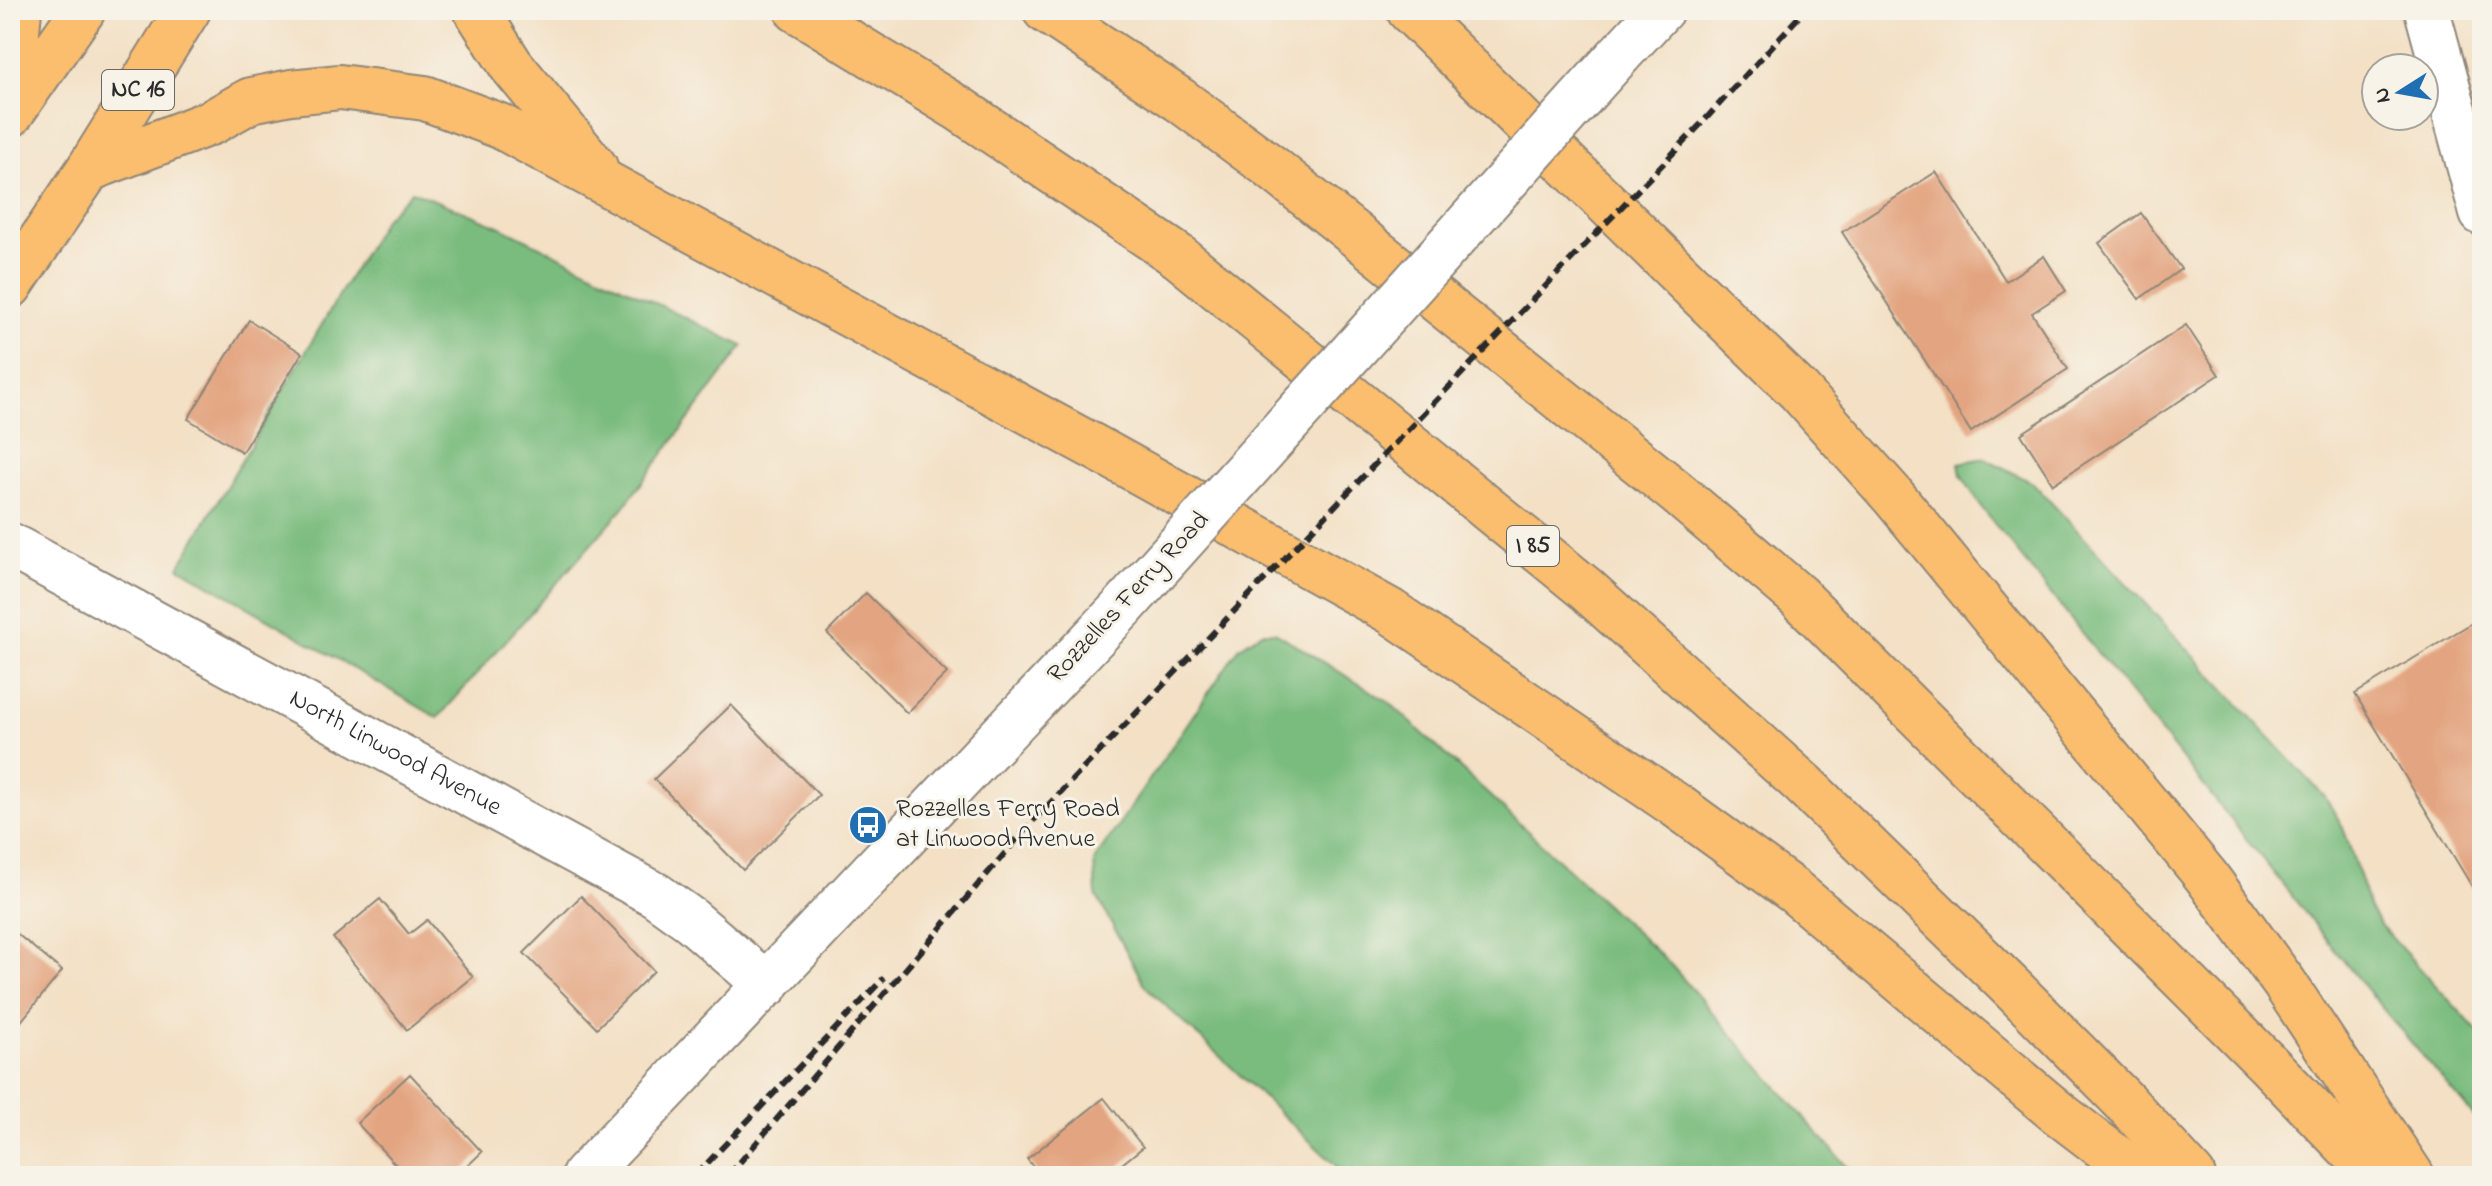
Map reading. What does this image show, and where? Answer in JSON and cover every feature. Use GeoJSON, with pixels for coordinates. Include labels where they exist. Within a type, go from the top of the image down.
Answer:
{"type":"FeatureCollection","features":[{"type":"Feature","properties":{"kind":"highway"},"geometry":{"type":"LineString","coordinates":[[10,109],[19,10]]}},
{"type":"Feature","properties":{"kind":"highway"},"geometry":{"type":"LineString","coordinates":[[10,115],[83,10]]}},
{"type":"Feature","properties":{"kind":"highway","name":"NC 16"},"geometry":{"type":"LineString","coordinates":[[10,286],[89,169],[188,10]]}},
{"type":"Feature","properties":{"kind":"highway"},"geometry":{"type":"LineString","coordinates":[[476,10],[511,65],[579,150],[617,190]]}},
{"type":"Feature","properties":{"kind":"highway","name":"I 85"},"geometry":{"type":"LineString","coordinates":[[797,10],[961,110],[1178,256],[1585,588],[1803,784],[2015,991],[2193,1176]]}},
{"type":"Feature","properties":{"kind":"highway"},"geometry":{"type":"LineString","coordinates":[[1045,10],[1180,100],[1271,167],[1676,492],[1798,596],[2268,1064],[2376,1176]]}},
{"type":"Feature","properties":{"kind":"highway"},"geometry":{"type":"LineString","coordinates":[[1409,10],[1799,391],[1893,496],[2206,876],[2285,984],[2412,1176]]}},
{"type":"Feature","properties":{"kind":"highway"},"geometry":{"type":"LineString","coordinates":[[89,169],[212,122],[251,100],[291,92],[340,87],[425,98],[500,126],[1109,455],[1390,611],[1677,806],[1794,891],[2057,1112],[2141,1176]]}},
{"type":"Feature","properties":{"kind":"street","name":"Rozzelles Ferry Road"},"geometry":{"type":"LineString","coordinates":[[584,1176],[1123,607],[1661,10]]}},
{"type":"Feature","properties":{"kind":"street"},"geometry":{"type":"LineString","coordinates":[[2427,10],[2482,213]]}},
{"type":"Feature","properties":{"kind":"street","name":"North Linwood Avenue"},"geometry":{"type":"LineString","coordinates":[[10,545],[656,895],[691,920],[767,985]]}},
{"type":"Feature","properties":{"kind":"green space"},"geometry":{"type":"Polygon","coordinates":[[[412,191],[499,226],[743,346],[623,508],[438,718],[179,567],[384,219],[412,191]]]}},
{"type":"Feature","properties":{"kind":"green space"},"geometry":{"type":"Polygon","coordinates":[[[1985,458],[2033,483],[2325,797],[2343,827],[2370,909],[2381,926],[2482,1036],[2482,1126],[2367,990],[1982,508],[1961,475],[1959,463],[1985,458]]]}},
{"type":"Feature","properties":{"kind":"green space"},"geometry":{"type":"Polygon","coordinates":[[[1262,632],[1275,632],[1390,703],[1671,965],[1855,1176],[1347,1176],[1145,986],[1096,895],[1094,861],[1239,648],[1262,632]]]}},
{"type":"Feature","properties":{"kind":"building"},"geometry":{"type":"Polygon","coordinates":[[[1936,172],[2006,281],[2044,256],[2066,291],[2032,313],[2068,369],[1971,432],[1842,232],[1936,172]]]}},
{"type":"Feature","properties":{"kind":"building"},"geometry":{"type":"Polygon","coordinates":[[[2141,213],[2181,269],[2139,299],[2099,243],[2141,213]]]}},
{"type":"Feature","properties":{"kind":"building"},"geometry":{"type":"Polygon","coordinates":[[[249,320],[302,353],[242,452],[188,419],[249,320]]]}},
{"type":"Feature","properties":{"kind":"building"},"geometry":{"type":"Polygon","coordinates":[[[2186,325],[2219,375],[2053,484],[2021,434],[2186,325]]]}},
{"type":"Feature","properties":{"kind":"building"},"geometry":{"type":"Polygon","coordinates":[[[866,593],[947,673],[907,713],[827,633],[866,593]]]}},
{"type":"Feature","properties":{"kind":"building"},"geometry":{"type":"Polygon","coordinates":[[[2482,617],[2482,903],[2355,694],[2482,617]]]}},
{"type":"Feature","properties":{"kind":"building"},"geometry":{"type":"Polygon","coordinates":[[[731,705],[819,795],[743,870],[654,779],[731,705]]]}},
{"type":"Feature","properties":{"kind":"building"},"geometry":{"type":"Polygon","coordinates":[[[581,896],[654,971],[597,1028],[524,953],[581,896]]]}},
{"type":"Feature","properties":{"kind":"building"},"geometry":{"type":"Polygon","coordinates":[[[380,899],[409,934],[427,920],[473,977],[407,1030],[333,938],[380,899]]]}},
{"type":"Feature","properties":{"kind":"building"},"geometry":{"type":"Polygon","coordinates":[[[10,928],[62,971],[10,1035],[10,928]]]}},
{"type":"Feature","properties":{"kind":"building"},"geometry":{"type":"Polygon","coordinates":[[[410,1074],[482,1152],[457,1176],[406,1176],[357,1123],[410,1074]]]}},
{"type":"Feature","properties":{"kind":"building"},"geometry":{"type":"Polygon","coordinates":[[[1104,1098],[1143,1147],[1107,1176],[1040,1176],[1027,1159],[1104,1098]]]}},
{"type":"Feature","properties":{"kind":"railway"},"geometry":{"type":"LineString","coordinates":[[728,1176],[1030,824],[1701,124],[1805,10]]}},
{"type":"Feature","properties":{"kind":"railway"},"geometry":{"type":"LineString","coordinates":[[695,1176],[884,978]]}},
{"type":"Feature","properties":{"kind":"place","name":"Rozzelles Ferry Road at Linwood Avenue"},"geometry":{"type":"Point","coordinates":[868,825]}}]}
